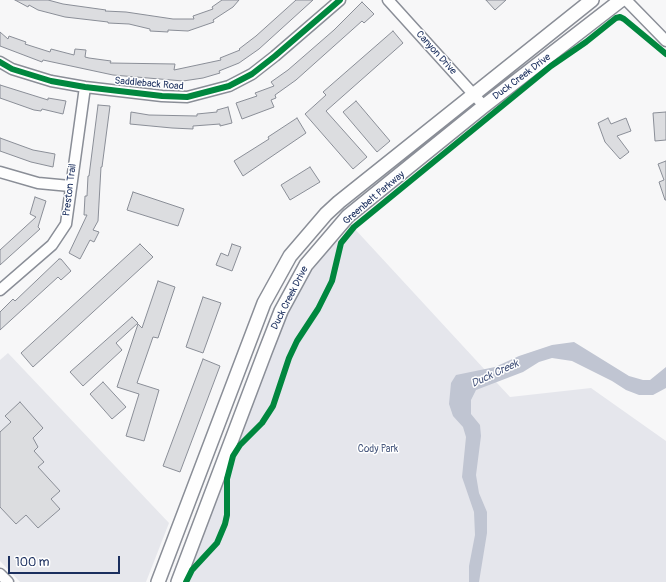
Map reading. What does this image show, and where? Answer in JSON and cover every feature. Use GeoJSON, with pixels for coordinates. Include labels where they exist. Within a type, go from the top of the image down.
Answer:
{"type":"FeatureCollection","features":[{"type":"Feature","properties":{"kind":"main road","name":"Duck Creek Drive"},"geometry":{"type":"LineString","coordinates":[[158,582],[264,303],[290,256],[326,214],[356,188],[592,0]]}},
{"type":"Feature","properties":{"kind":"main road","name":"Duck Creek Drive"},"geometry":{"type":"LineString","coordinates":[[178,582],[281,311],[306,265],[348,216],[484,106],[621,0]]}},
{"type":"Feature","properties":{"kind":"main road"},"geometry":{"type":"LineString","coordinates":[[356,188],[368,200]]}},
{"type":"Feature","properties":{"kind":"main road"},"geometry":{"type":"LineString","coordinates":[[264,303],[281,311]]}},
{"type":"Feature","properties":{"kind":"street","name":"Saddleback Road"},"geometry":{"type":"LineString","coordinates":[[0,62],[12,69],[43,78],[85,87],[162,96],[187,97],[229,86],[252,74],[340,0]]}},
{"type":"Feature","properties":{"kind":"street","name":"Canyon Drive"},"geometry":{"type":"LineString","coordinates":[[388,0],[484,106]]}},
{"type":"Feature","properties":{"kind":"street"},"geometry":{"type":"LineString","coordinates":[[626,0],[666,41]]}},
{"type":"Feature","properties":{"kind":"street","name":"Preston Trail"},"geometry":{"type":"LineString","coordinates":[[0,290],[52,245],[66,224],[70,186],[85,87]]}},
{"type":"Feature","properties":{"kind":"street"},"geometry":{"type":"LineString","coordinates":[[0,172],[38,183],[70,186]]}},
{"type":"Feature","properties":{"kind":"street"},"geometry":{"type":"LineString","coordinates":[[0,574],[8,582]]}},
{"type":"Feature","properties":{"kind":"shaded area"},"geometry":{"type":"Polygon","coordinates":[[[8,353],[169,523],[146,582],[20,582],[0,561],[0,360],[8,353]]]}},
{"type":"Feature","properties":{"kind":"green space","name":"Cody Park"},"geometry":{"type":"Polygon","coordinates":[[[353,227],[510,397],[591,388],[666,441],[666,582],[183,582],[208,524],[271,353],[285,320],[310,273],[331,247],[353,227]]]}},
{"type":"Feature","properties":{"kind":"water","name":"Duck Creek"},"geometry":{"type":"Polygon","coordinates":[[[574,342],[629,376],[643,380],[650,380],[666,367],[666,388],[653,395],[639,395],[626,390],[612,381],[572,361],[552,358],[539,362],[523,372],[476,390],[471,400],[471,414],[480,425],[481,436],[476,475],[479,493],[487,512],[487,533],[479,582],[469,582],[469,566],[475,535],[474,512],[462,477],[466,437],[463,427],[453,416],[449,404],[451,383],[456,375],[495,367],[519,356],[552,345],[574,342]]]}},
{"type":"Feature","properties":{"kind":"building"},"geometry":{"type":"Polygon","coordinates":[[[15,0],[48,0],[63,4],[106,10],[105,11],[126,12],[173,19],[194,19],[193,16],[213,9],[212,7],[222,0],[239,0],[233,7],[213,20],[214,22],[188,31],[168,30],[168,32],[150,31],[150,29],[129,24],[108,23],[65,17],[38,10],[29,5],[28,7],[15,0]]]}},
{"type":"Feature","properties":{"kind":"building"},"geometry":{"type":"Polygon","coordinates":[[[296,0],[313,0],[259,49],[239,63],[219,71],[220,73],[203,78],[183,81],[113,75],[43,60],[42,62],[0,46],[0,32],[8,39],[9,36],[26,42],[25,44],[50,52],[51,49],[74,55],[75,49],[86,50],[85,57],[111,61],[110,63],[175,64],[174,70],[221,60],[220,58],[240,50],[239,49],[256,36],[296,0]]]}},
{"type":"Feature","properties":{"kind":"building"},"geometry":{"type":"Polygon","coordinates":[[[486,0],[506,0],[495,10],[486,0]]]}},
{"type":"Feature","properties":{"kind":"building"},"geometry":{"type":"Polygon","coordinates":[[[362,2],[374,14],[364,23],[362,21],[296,80],[275,95],[276,98],[271,100],[274,107],[242,119],[236,103],[257,96],[255,93],[274,86],[271,82],[288,70],[334,30],[362,2]]]}},
{"type":"Feature","properties":{"kind":"building"},"geometry":{"type":"Polygon","coordinates":[[[393,31],[403,43],[326,111],[367,157],[353,169],[305,114],[326,95],[323,92],[393,31]]]}},
{"type":"Feature","properties":{"kind":"building"},"geometry":{"type":"Polygon","coordinates":[[[0,85],[48,100],[48,98],[66,101],[63,114],[42,109],[41,111],[34,110],[0,98],[0,85]]]}},
{"type":"Feature","properties":{"kind":"building"},"geometry":{"type":"Polygon","coordinates":[[[356,101],[390,141],[377,152],[343,112],[356,101]]]}},
{"type":"Feature","properties":{"kind":"building"},"geometry":{"type":"Polygon","coordinates":[[[98,105],[110,106],[101,167],[98,221],[93,230],[99,232],[94,242],[90,240],[80,259],[69,253],[87,215],[84,215],[85,196],[87,196],[88,176],[98,105]]]}},
{"type":"Feature","properties":{"kind":"building"},"geometry":{"type":"Polygon","coordinates":[[[228,107],[232,123],[220,126],[220,124],[193,126],[193,129],[130,124],[131,112],[149,115],[197,116],[197,114],[217,112],[217,110],[228,107]]]}},
{"type":"Feature","properties":{"kind":"building"},"geometry":{"type":"Polygon","coordinates":[[[666,112],[666,140],[655,141],[653,113],[666,112]]]}},
{"type":"Feature","properties":{"kind":"building"},"geometry":{"type":"Polygon","coordinates":[[[297,118],[306,133],[243,176],[234,161],[269,139],[268,137],[297,118]]]}},
{"type":"Feature","properties":{"kind":"building"},"geometry":{"type":"Polygon","coordinates":[[[608,118],[611,124],[626,118],[631,131],[617,136],[629,152],[620,159],[605,142],[598,123],[608,118]]]}},
{"type":"Feature","properties":{"kind":"building"},"geometry":{"type":"Polygon","coordinates":[[[0,138],[33,150],[55,154],[53,167],[31,162],[0,151],[0,138]]]}},
{"type":"Feature","properties":{"kind":"building"},"geometry":{"type":"Polygon","coordinates":[[[666,161],[665,200],[659,182],[664,180],[658,164],[666,161]]]}},
{"type":"Feature","properties":{"kind":"building"},"geometry":{"type":"Polygon","coordinates":[[[310,167],[320,182],[290,200],[281,185],[310,167]]]}},
{"type":"Feature","properties":{"kind":"building"},"geometry":{"type":"Polygon","coordinates":[[[133,192],[184,209],[178,226],[127,210],[133,192]]]}},
{"type":"Feature","properties":{"kind":"building"},"geometry":{"type":"Polygon","coordinates":[[[35,197],[46,201],[38,227],[40,229],[0,265],[0,250],[36,217],[30,214],[35,197]]]}},
{"type":"Feature","properties":{"kind":"building"},"geometry":{"type":"Polygon","coordinates":[[[140,244],[153,257],[33,367],[21,353],[140,244]]]}},
{"type":"Feature","properties":{"kind":"building"},"geometry":{"type":"Polygon","coordinates":[[[232,244],[241,247],[232,271],[216,265],[221,253],[228,256],[232,244]]]}},
{"type":"Feature","properties":{"kind":"building"},"geometry":{"type":"Polygon","coordinates":[[[59,259],[61,259],[71,271],[61,280],[58,277],[0,330],[0,312],[13,299],[15,301],[59,259]]]}},
{"type":"Feature","properties":{"kind":"building"},"geometry":{"type":"Polygon","coordinates":[[[158,281],[175,287],[158,338],[153,337],[137,383],[159,390],[144,441],[126,436],[139,394],[117,387],[138,324],[142,328],[158,281]]]}},
{"type":"Feature","properties":{"kind":"building"},"geometry":{"type":"Polygon","coordinates":[[[203,297],[221,303],[203,353],[186,347],[203,297]]]}},
{"type":"Feature","properties":{"kind":"building"},"geometry":{"type":"Polygon","coordinates":[[[132,317],[138,323],[116,343],[122,350],[83,386],[70,372],[132,317]]]}},
{"type":"Feature","properties":{"kind":"building"},"geometry":{"type":"Polygon","coordinates":[[[203,359],[220,366],[180,472],[163,466],[203,359]]]}},
{"type":"Feature","properties":{"kind":"building"},"geometry":{"type":"Polygon","coordinates":[[[103,382],[126,407],[112,419],[90,394],[103,382]]]}},
{"type":"Feature","properties":{"kind":"building"},"geometry":{"type":"Polygon","coordinates":[[[20,402],[43,428],[33,438],[38,447],[34,451],[44,462],[38,467],[60,491],[51,499],[60,509],[38,528],[26,515],[16,524],[0,507],[0,432],[11,422],[5,416],[20,402]]]}},
{"type":"Feature","properties":{"kind":"cycle path"},"geometry":{"type":"LineString","coordinates":[[0,62],[12,69],[51,81],[85,87],[162,96],[187,97],[229,86],[252,74],[340,0]]}},
{"type":"Feature","properties":{"kind":"cycle path","name":"Greenbelt Parkway"},"geometry":{"type":"LineString","coordinates":[[186,582],[192,570],[217,543],[225,524],[227,515],[227,479],[233,456],[240,445],[262,423],[273,406],[289,358],[297,341],[318,309],[332,281],[341,243],[354,227],[551,66],[586,42],[616,18],[620,17],[624,19],[666,54]]}}]}
